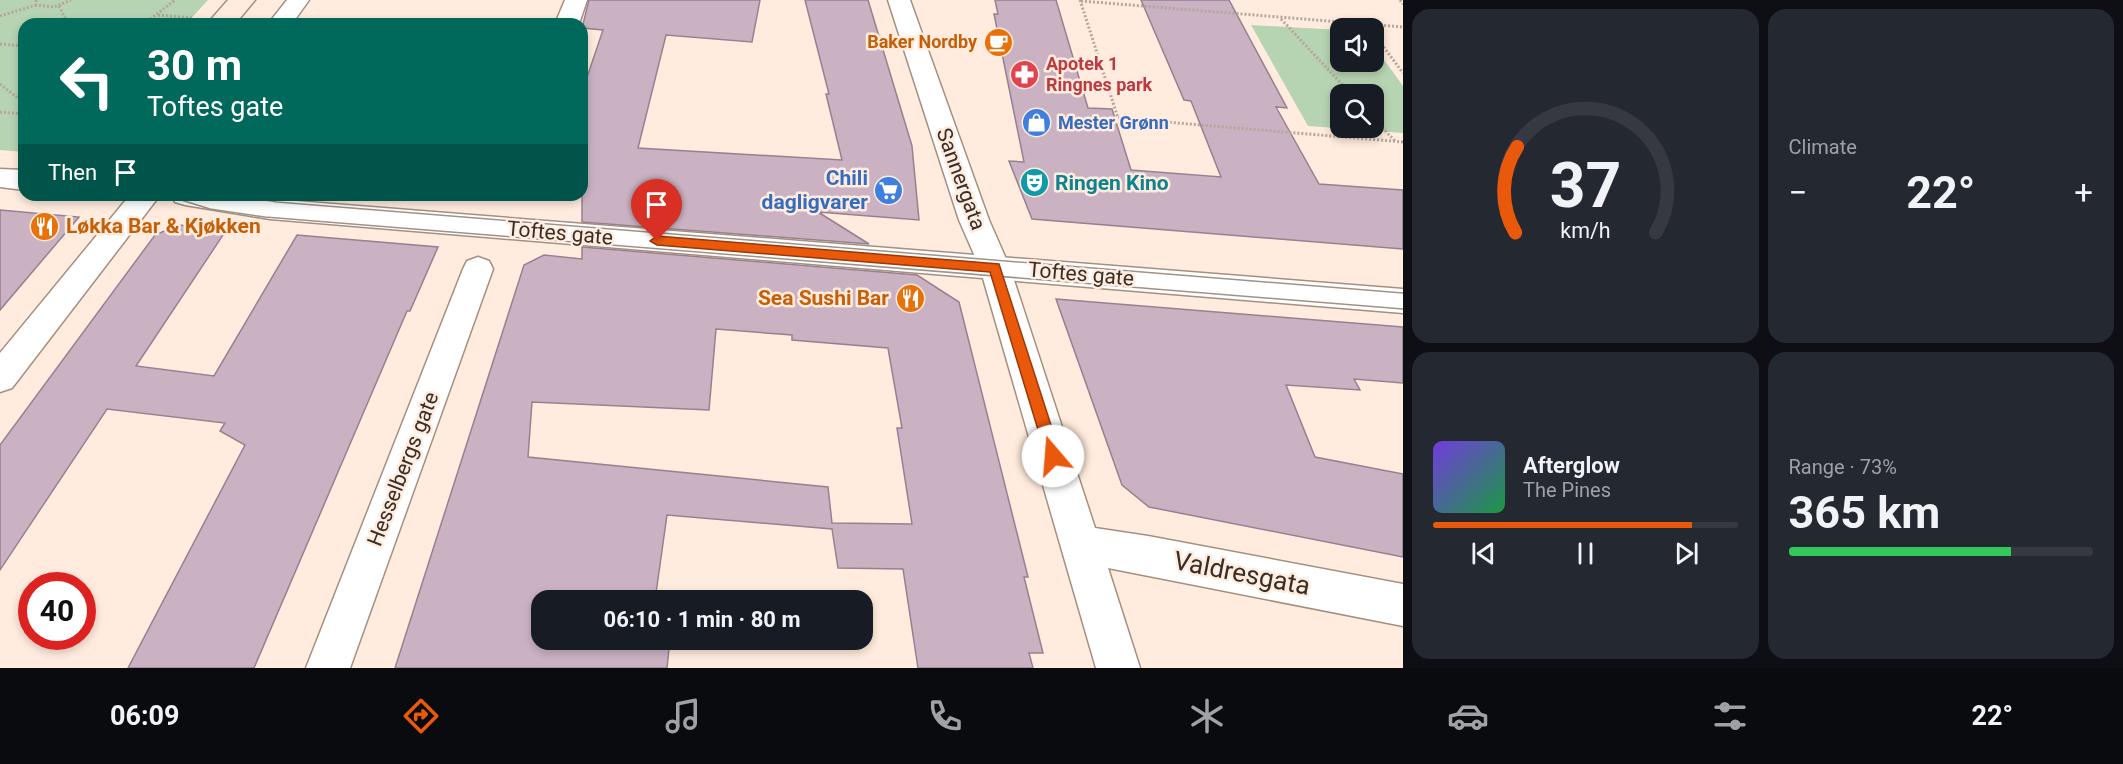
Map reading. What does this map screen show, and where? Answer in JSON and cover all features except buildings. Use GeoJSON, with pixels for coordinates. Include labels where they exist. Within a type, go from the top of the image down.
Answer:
{"type":"FeatureCollection","features":[{"type":"Feature","properties":{"kind":"street"},"geometry":{"type":"LineString","coordinates":[[284,18],[298,0]]}},
{"type":"Feature","properties":{"kind":"street"},"geometry":{"type":"LineString","coordinates":[[569,18],[576,0]]}},
{"type":"Feature","properties":{"kind":"street","name":"Sannergata"},"geometry":{"type":"LineString","coordinates":[[899,0],[974,220],[995,268],[1118,668]]}},
{"type":"Feature","properties":{"kind":"street"},"geometry":{"type":"LineString","coordinates":[[0,178],[18,180]]}},
{"type":"Feature","properties":{"kind":"street"},"geometry":{"type":"LineString","coordinates":[[0,378],[141,201]]}},
{"type":"Feature","properties":{"kind":"street","name":"Toftes gate"},"geometry":{"type":"LineString","coordinates":[[221,201],[270,209],[1403,301]]}},
{"type":"Feature","properties":{"kind":"street","name":"Hesselbergs gate"},"geometry":{"type":"LineString","coordinates":[[328,668],[478,269]]}},
{"type":"Feature","properties":{"kind":"street","name":"Valdresgata"},"geometry":{"type":"LineString","coordinates":[[1081,545],[1148,555],[1403,605]]}},
{"type":"Feature","properties":{"kind":"path"},"geometry":{"type":"LineString","coordinates":[[36,0],[36,5]]}},
{"type":"Feature","properties":{"kind":"path"},"geometry":{"type":"LineString","coordinates":[[0,16],[36,5],[47,8],[59,6],[71,0]]}},
{"type":"Feature","properties":{"kind":"path"},"geometry":{"type":"LineString","coordinates":[[153,18],[175,0]]}},
{"type":"Feature","properties":{"kind":"path"},"geometry":{"type":"LineString","coordinates":[[1400,0],[1403,4]]}},
{"type":"Feature","properties":{"kind":"path"},"geometry":{"type":"LineString","coordinates":[[1330,21],[1080,1],[1118,118],[1403,142]]}},
{"type":"Feature","properties":{"kind":"path"},"geometry":{"type":"LineString","coordinates":[[59,6],[65,18]]}},
{"type":"Feature","properties":{"kind":"path"},"geometry":{"type":"LineString","coordinates":[[158,15],[193,18]]}},
{"type":"Feature","properties":{"kind":"path"},"geometry":{"type":"LineString","coordinates":[[1280,18],[1343,84]]}},
{"type":"Feature","properties":{"kind":"path"},"geometry":{"type":"LineString","coordinates":[[1384,25],[1403,27]]}},
{"type":"Feature","properties":{"kind":"path"},"geometry":{"type":"LineString","coordinates":[[0,44],[18,46]]}},
{"type":"Feature","properties":{"kind":"path"},"geometry":{"type":"LineString","coordinates":[[1384,48],[1403,74]]}},
{"type":"Feature","properties":{"kind":"path"},"geometry":{"type":"LineString","coordinates":[[0,84],[18,98]]}},
{"type":"Feature","properties":{"kind":"path"},"geometry":{"type":"LineString","coordinates":[[0,112],[18,114]]}},
{"type":"Feature","properties":{"kind":"path"},"geometry":{"type":"LineString","coordinates":[[1384,129],[1395,141]]}},
{"type":"Feature","properties":{"kind":"green space"},"geometry":{"type":"Polygon","coordinates":[[[0,0],[208,0],[192,18],[18,18],[18,152],[0,150],[0,0]]]}},
{"type":"Feature","properties":{"kind":"green space"},"geometry":{"type":"Polygon","coordinates":[[[1251,25],[1330,29],[1330,72],[1384,72],[1384,60],[1403,86],[1403,133],[1384,132],[1384,84],[1330,84],[1330,128],[1308,126],[1251,25]]]}},
{"type":"Feature","properties":{"kind":"tram line"},"geometry":{"type":"LineString","coordinates":[[211,18],[227,0]]}},
{"type":"Feature","properties":{"kind":"tram line"},"geometry":{"type":"LineString","coordinates":[[241,18],[256,0]]}},
{"type":"Feature","properties":{"kind":"tram line"},"geometry":{"type":"LineString","coordinates":[[184,201],[210,209],[265,217],[1403,309]]}},
{"type":"Feature","properties":{"kind":"tram line"},"geometry":{"type":"LineString","coordinates":[[271,201],[1403,293]]}},
{"type":"Feature","properties":{"kind":"place","name":"Baker Nordby"},"geometry":{"type":"Point","coordinates":[998,42]}},
{"type":"Feature","properties":{"kind":"place","name":"Apotek 1 Ringnes park"},"geometry":{"type":"Point","coordinates":[1025,74]}},
{"type":"Feature","properties":{"kind":"place","name":"Mester Grønn"},"geometry":{"type":"Point","coordinates":[1037,123]}},
{"type":"Feature","properties":{"kind":"place","name":"Ringen Kino"},"geometry":{"type":"Point","coordinates":[1034,183]}},
{"type":"Feature","properties":{"kind":"place","name":"Chili dagligvarer"},"geometry":{"type":"Point","coordinates":[889,190]}},
{"type":"Feature","properties":{"kind":"place","name":"Løkka Bar & Kjøkken"},"geometry":{"type":"Point","coordinates":[45,226]}},
{"type":"Feature","properties":{"kind":"place","name":"Sea Sushi Bar"},"geometry":{"type":"Point","coordinates":[910,298]}},
{"type":"Feature","properties":{"kind":"route"},"geometry":{"type":"LineString","coordinates":[[657,241],[995,268],[1053,456]]}}]}
